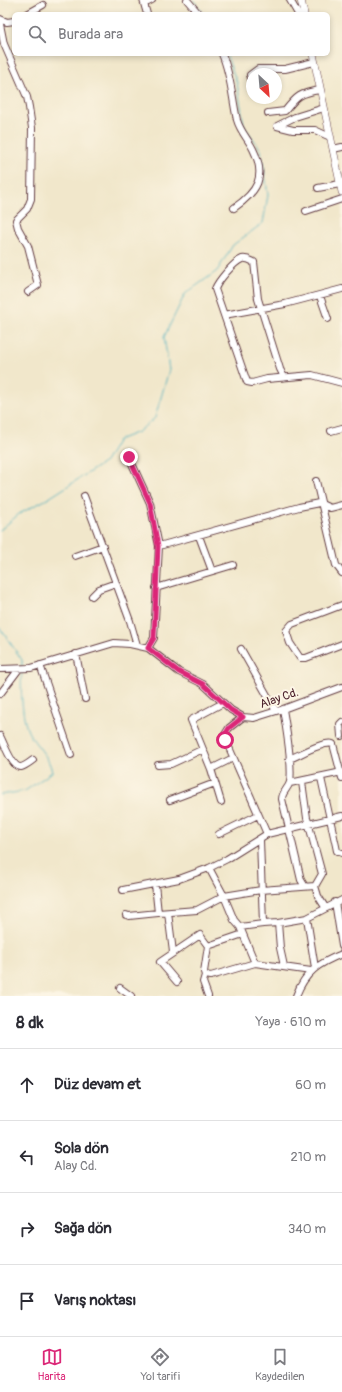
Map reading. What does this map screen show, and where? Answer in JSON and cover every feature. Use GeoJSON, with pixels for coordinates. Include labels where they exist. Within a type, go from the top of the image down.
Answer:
{"type":"FeatureCollection","features":[{"type":"Feature","properties":{"kind":"main road"},"geometry":{"type":"LineString","coordinates":[[301,0],[301,12]]}},
{"type":"Feature","properties":{"kind":"main road"},"geometry":{"type":"LineString","coordinates":[[313,56],[342,192]]}},
{"type":"Feature","properties":{"kind":"street"},"geometry":{"type":"LineString","coordinates":[[187,0],[197,12]]}},
{"type":"Feature","properties":{"kind":"street"},"geometry":{"type":"LineString","coordinates":[[290,0],[299,12]]}},
{"type":"Feature","properties":{"kind":"street"},"geometry":{"type":"LineString","coordinates":[[147,12],[148,1]]}},
{"type":"Feature","properties":{"kind":"street"},"geometry":{"type":"LineString","coordinates":[[31,12],[43,5]]}},
{"type":"Feature","properties":{"kind":"street"},"geometry":{"type":"LineString","coordinates":[[0,19],[7,22],[12,21]]}},
{"type":"Feature","properties":{"kind":"street"},"geometry":{"type":"LineString","coordinates":[[0,24],[4,44],[27,97],[32,121],[31,199],[27,209],[16,220],[16,224],[28,246],[38,284],[37,288],[28,292]]}},
{"type":"Feature","properties":{"kind":"street"},"geometry":{"type":"LineString","coordinates":[[223,56],[232,86],[237,119],[258,160],[258,183],[254,192],[234,208]]}},
{"type":"Feature","properties":{"kind":"street"},"geometry":{"type":"LineString","coordinates":[[282,69],[314,62]]}},
{"type":"Feature","properties":{"kind":"street"},"geometry":{"type":"LineString","coordinates":[[268,113],[285,111],[293,100],[303,94],[320,90]]}},
{"type":"Feature","properties":{"kind":"street"},"geometry":{"type":"LineString","coordinates":[[324,108],[295,117],[276,126],[292,130],[315,130],[330,137]]}},
{"type":"Feature","properties":{"kind":"street"},"geometry":{"type":"LineString","coordinates":[[333,149],[342,146]]}},
{"type":"Feature","properties":{"kind":"street"},"geometry":{"type":"LineString","coordinates":[[318,188],[340,184]]}},
{"type":"Feature","properties":{"kind":"street"},"geometry":{"type":"LineString","coordinates":[[306,211],[342,199]]}},
{"type":"Feature","properties":{"kind":"street"},"geometry":{"type":"LineString","coordinates":[[284,377],[280,369],[258,298],[254,262],[249,259],[242,259],[236,263],[217,284],[215,289],[247,382],[252,383],[284,377],[312,375],[342,383]]}},
{"type":"Feature","properties":{"kind":"street"},"geometry":{"type":"LineString","coordinates":[[224,315],[261,309],[320,296],[342,289]]}},
{"type":"Feature","properties":{"kind":"street"},"geometry":{"type":"LineString","coordinates":[[320,296],[328,319]]}},
{"type":"Feature","properties":{"kind":"street"},"geometry":{"type":"LineString","coordinates":[[331,431],[342,428]]}},
{"type":"Feature","properties":{"kind":"street"},"geometry":{"type":"LineString","coordinates":[[129,457],[150,503],[158,546],[154,638],[148,648]]}},
{"type":"Feature","properties":{"kind":"street"},"geometry":{"type":"LineString","coordinates":[[316,481],[336,565],[342,573]]}},
{"type":"Feature","properties":{"kind":"street"},"geometry":{"type":"LineString","coordinates":[[84,496],[130,621],[137,645]]}},
{"type":"Feature","properties":{"kind":"street"},"geometry":{"type":"LineString","coordinates":[[158,546],[199,536],[318,502],[321,505],[330,508],[342,505]]}},
{"type":"Feature","properties":{"kind":"street"},"geometry":{"type":"LineString","coordinates":[[199,536],[212,571]]}},
{"type":"Feature","properties":{"kind":"street"},"geometry":{"type":"LineString","coordinates":[[75,556],[103,546]]}},
{"type":"Feature","properties":{"kind":"street"},"geometry":{"type":"LineString","coordinates":[[156,588],[233,564]]}},
{"type":"Feature","properties":{"kind":"street"},"geometry":{"type":"LineString","coordinates":[[92,596],[99,590],[116,583]]}},
{"type":"Feature","properties":{"kind":"street"},"geometry":{"type":"LineString","coordinates":[[342,605],[292,624],[286,631],[290,643],[300,658],[306,658],[342,644]]}},
{"type":"Feature","properties":{"kind":"street"},"geometry":{"type":"LineString","coordinates":[[0,669],[32,668],[114,643],[137,645],[148,648],[179,672],[203,684],[231,710],[243,717],[229,728],[224,736],[267,834]]}},
{"type":"Feature","properties":{"kind":"street"},"geometry":{"type":"LineString","coordinates":[[241,649],[280,710],[289,759],[290,783],[282,795],[282,800],[301,880],[304,885]]}},
{"type":"Feature","properties":{"kind":"street"},"geometry":{"type":"LineString","coordinates":[[76,654],[85,698]]}},
{"type":"Feature","properties":{"kind":"street"},"geometry":{"type":"LineString","coordinates":[[40,665],[72,755]]}},
{"type":"Feature","properties":{"kind":"street"},"geometry":{"type":"LineString","coordinates":[[0,694],[18,669]]}},
{"type":"Feature","properties":{"kind":"street","name":"Alay Cd."},"geometry":{"type":"LineString","coordinates":[[243,717],[254,718],[342,687]]}},
{"type":"Feature","properties":{"kind":"street"},"geometry":{"type":"LineString","coordinates":[[221,802],[191,720],[224,703]]}},
{"type":"Feature","properties":{"kind":"street"},"geometry":{"type":"LineString","coordinates":[[341,736],[340,724],[342,722]]}},
{"type":"Feature","properties":{"kind":"street"},"geometry":{"type":"LineString","coordinates":[[0,736],[14,764],[23,767],[33,760]]}},
{"type":"Feature","properties":{"kind":"street"},"geometry":{"type":"LineString","coordinates":[[289,759],[329,742],[333,744],[342,774],[290,783]]}},
{"type":"Feature","properties":{"kind":"street"},"geometry":{"type":"LineString","coordinates":[[158,765],[171,764],[201,750]]}},
{"type":"Feature","properties":{"kind":"street"},"geometry":{"type":"LineString","coordinates":[[210,769],[233,758]]}},
{"type":"Feature","properties":{"kind":"street"},"geometry":{"type":"LineString","coordinates":[[321,778],[337,851],[342,853]]}},
{"type":"Feature","properties":{"kind":"street"},"geometry":{"type":"LineString","coordinates":[[302,782],[307,818],[322,874],[315,886],[318,896],[325,907]]}},
{"type":"Feature","properties":{"kind":"street"},"geometry":{"type":"LineString","coordinates":[[170,800],[215,783]]}},
{"type":"Feature","properties":{"kind":"street"},"geometry":{"type":"LineString","coordinates":[[219,834],[258,815]]}},
{"type":"Feature","properties":{"kind":"street"},"geometry":{"type":"LineString","coordinates":[[123,890],[179,879],[209,868],[260,840],[267,834],[310,825],[342,816]]}},
{"type":"Feature","properties":{"kind":"street"},"geometry":{"type":"LineString","coordinates":[[260,840],[263,924]]}},
{"type":"Feature","properties":{"kind":"street"},"geometry":{"type":"LineString","coordinates":[[209,868],[224,896],[234,920],[240,927],[255,963]]}},
{"type":"Feature","properties":{"kind":"street"},"geometry":{"type":"LineString","coordinates":[[155,884],[158,913]]}},
{"type":"Feature","properties":{"kind":"street"},"geometry":{"type":"LineString","coordinates":[[126,915],[129,916],[197,910],[224,896],[304,885],[315,886]]}},
{"type":"Feature","properties":{"kind":"street"},"geometry":{"type":"LineString","coordinates":[[240,927],[307,918],[325,907],[342,900]]}},
{"type":"Feature","properties":{"kind":"street"},"geometry":{"type":"LineString","coordinates":[[335,902],[342,946]]}},
{"type":"Feature","properties":{"kind":"street"},"geometry":{"type":"LineString","coordinates":[[168,913],[173,952]]}},
{"type":"Feature","properties":{"kind":"street"},"geometry":{"type":"LineString","coordinates":[[307,918],[313,969]]}},
{"type":"Feature","properties":{"kind":"street"},"geometry":{"type":"LineString","coordinates":[[278,923],[284,966]]}},
{"type":"Feature","properties":{"kind":"street"},"geometry":{"type":"LineString","coordinates":[[208,946],[243,934]]}},
{"type":"Feature","properties":{"kind":"street"},"geometry":{"type":"LineString","coordinates":[[177,982],[160,962],[200,935],[208,946],[203,982],[208,996]]}},
{"type":"Feature","properties":{"kind":"street"},"geometry":{"type":"LineString","coordinates":[[296,996],[302,981],[313,969],[342,954]]}},
{"type":"Feature","properties":{"kind":"street"},"geometry":{"type":"LineString","coordinates":[[205,975],[211,976],[255,963],[313,969]]}},
{"type":"Feature","properties":{"kind":"street"},"geometry":{"type":"LineString","coordinates":[[120,988],[131,996]]}},
{"type":"Feature","properties":{"kind":"waterway"},"geometry":{"type":"LineString","coordinates":[[193,0],[202,12]]}},
{"type":"Feature","properties":{"kind":"waterway"},"geometry":{"type":"LineString","coordinates":[[0,530],[19,514],[49,498],[105,462],[118,440],[138,432],[155,418],[169,370],[164,337],[185,294],[217,271],[233,245],[263,223],[268,195],[261,150],[244,126],[237,83],[227,56]]}},
{"type":"Feature","properties":{"kind":"waterway"},"geometry":{"type":"LineString","coordinates":[[0,628],[22,660],[22,666]]}},
{"type":"Feature","properties":{"kind":"waterway"},"geometry":{"type":"LineString","coordinates":[[0,795],[25,791],[52,772],[51,766],[46,757],[33,740],[27,729],[22,704],[22,671]]}},
{"type":"Feature","properties":{"kind":"route"},"geometry":{"type":"LineString","coordinates":[[129,457],[150,503],[158,546],[155,628],[154,638],[148,648],[179,672],[203,684],[231,710],[243,717],[229,728],[224,736],[225,740]]}}]}
